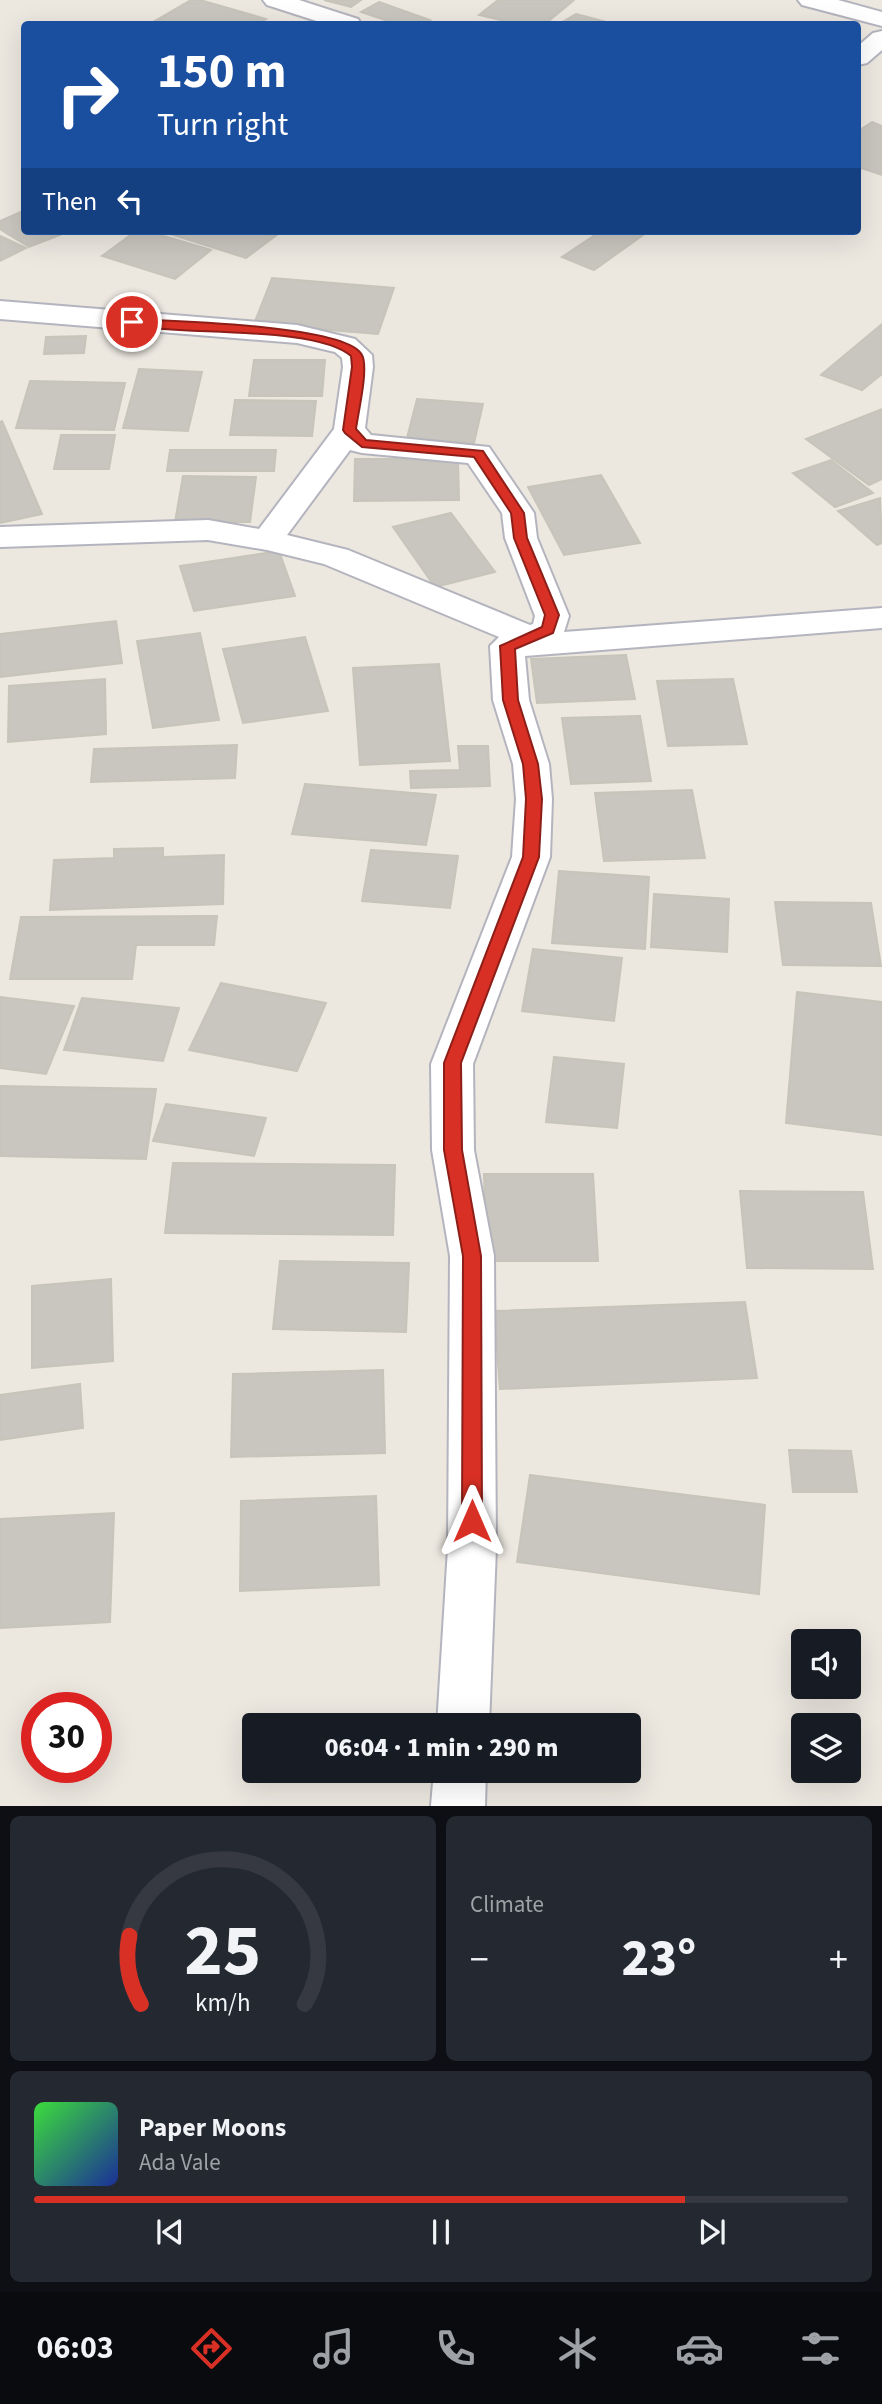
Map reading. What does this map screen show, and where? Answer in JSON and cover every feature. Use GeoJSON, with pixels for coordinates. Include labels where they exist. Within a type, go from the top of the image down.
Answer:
{"type":"FeatureCollection","features":[{"type":"Feature","properties":{"kind":"street"},"geometry":{"type":"LineString","coordinates":[[275,0],[340,21]]}},
{"type":"Feature","properties":{"kind":"street"},"geometry":{"type":"LineString","coordinates":[[810,0],[882,19]]}},
{"type":"Feature","properties":{"kind":"street"},"geometry":{"type":"LineString","coordinates":[[861,56],[882,38]]}},
{"type":"Feature","properties":{"kind":"street"},"geometry":{"type":"LineString","coordinates":[[0,310],[297,334],[345,345],[357,355],[358,367],[349,430],[267,540]]}},
{"type":"Feature","properties":{"kind":"street"},"geometry":{"type":"LineString","coordinates":[[349,430],[362,444],[478,454],[517,513],[521,538],[552,615],[548,630],[518,642]]}},
{"type":"Feature","properties":{"kind":"street"},"geometry":{"type":"LineString","coordinates":[[0,537],[208,530],[267,540],[336,557],[518,642],[882,618]]}},
{"type":"Feature","properties":{"kind":"street"},"geometry":{"type":"LineString","coordinates":[[464,1713],[472,1548],[472,1256],[453,1150],[452,1063],[531,857],[534,799],[531,764],[511,700],[518,642]]}},
{"type":"Feature","properties":{"kind":"street"},"geometry":{"type":"LineString","coordinates":[[458,1805],[459,1783]]}},
{"type":"Feature","properties":{"kind":"building"},"geometry":{"type":"Polygon","coordinates":[[[191,0],[200,0],[266,19],[263,21],[155,21],[191,0]]]}},
{"type":"Feature","properties":{"kind":"building"},"geometry":{"type":"Polygon","coordinates":[[[324,0],[361,0],[351,7],[324,0]]]}},
{"type":"Feature","properties":{"kind":"building"},"geometry":{"type":"Polygon","coordinates":[[[498,0],[573,1],[549,21],[505,21],[479,15],[498,0]]]}},
{"type":"Feature","properties":{"kind":"building"},"geometry":{"type":"Polygon","coordinates":[[[379,2],[430,20],[388,21],[361,12],[379,2]]]}},
{"type":"Feature","properties":{"kind":"building"},"geometry":{"type":"Polygon","coordinates":[[[576,14],[603,21],[564,21],[576,14]]]}},
{"type":"Feature","properties":{"kind":"building"},"geometry":{"type":"Polygon","coordinates":[[[872,122],[882,126],[882,175],[861,168],[861,129],[872,122]]]}},
{"type":"Feature","properties":{"kind":"building"},"geometry":{"type":"Polygon","coordinates":[[[21,212],[21,235],[60,235],[29,247],[0,229],[0,221],[21,212]]]}},
{"type":"Feature","properties":{"kind":"building"},"geometry":{"type":"Polygon","coordinates":[[[131,235],[160,235],[211,250],[175,279],[102,256],[131,235]]]}},
{"type":"Feature","properties":{"kind":"building"},"geometry":{"type":"Polygon","coordinates":[[[174,235],[277,235],[246,258],[174,235]]]}},
{"type":"Feature","properties":{"kind":"building"},"geometry":{"type":"Polygon","coordinates":[[[595,235],[643,235],[594,270],[562,257],[595,235]]]}},
{"type":"Feature","properties":{"kind":"building"},"geometry":{"type":"Polygon","coordinates":[[[0,236],[26,248],[0,261],[0,236]]]}},
{"type":"Feature","properties":{"kind":"building"},"geometry":{"type":"Polygon","coordinates":[[[272,278],[394,288],[378,334],[254,324],[272,278]]]}},
{"type":"Feature","properties":{"kind":"building"},"geometry":{"type":"Polygon","coordinates":[[[882,324],[882,374],[862,390],[821,375],[882,324]]]}},
{"type":"Feature","properties":{"kind":"building"},"geometry":{"type":"Polygon","coordinates":[[[86,336],[84,353],[44,354],[46,337],[86,336]]]}},
{"type":"Feature","properties":{"kind":"building"},"geometry":{"type":"Polygon","coordinates":[[[254,360],[325,360],[322,396],[249,396],[254,360]]]}},
{"type":"Feature","properties":{"kind":"building"},"geometry":{"type":"Polygon","coordinates":[[[139,369],[202,372],[188,431],[123,428],[139,369]]]}},
{"type":"Feature","properties":{"kind":"building"},"geometry":{"type":"Polygon","coordinates":[[[30,381],[125,383],[114,430],[16,428],[30,381]]]}},
{"type":"Feature","properties":{"kind":"building"},"geometry":{"type":"Polygon","coordinates":[[[417,399],[483,404],[474,443],[407,438],[417,399]]]}},
{"type":"Feature","properties":{"kind":"building"},"geometry":{"type":"Polygon","coordinates":[[[235,400],[316,401],[312,436],[230,435],[235,400]]]}},
{"type":"Feature","properties":{"kind":"building"},"geometry":{"type":"Polygon","coordinates":[[[882,409],[882,479],[869,485],[806,439],[882,409]]]}},
{"type":"Feature","properties":{"kind":"building"},"geometry":{"type":"Polygon","coordinates":[[[2,421],[42,514],[0,523],[0,422],[2,421]]]}},
{"type":"Feature","properties":{"kind":"building"},"geometry":{"type":"Polygon","coordinates":[[[61,435],[115,435],[109,469],[54,469],[61,435]]]}},
{"type":"Feature","properties":{"kind":"building"},"geometry":{"type":"Polygon","coordinates":[[[170,450],[276,450],[274,471],[167,471],[170,450]]]}},
{"type":"Feature","properties":{"kind":"building"},"geometry":{"type":"Polygon","coordinates":[[[355,459],[458,459],[459,500],[354,501],[355,459]]]}},
{"type":"Feature","properties":{"kind":"building"},"geometry":{"type":"Polygon","coordinates":[[[831,460],[873,493],[835,507],[793,473],[831,460]]]}},
{"type":"Feature","properties":{"kind":"building"},"geometry":{"type":"Polygon","coordinates":[[[601,475],[640,543],[564,555],[528,487],[601,475]]]}},
{"type":"Feature","properties":{"kind":"building"},"geometry":{"type":"Polygon","coordinates":[[[183,476],[256,477],[250,522],[175,522],[183,476]]]}},
{"type":"Feature","properties":{"kind":"building"},"geometry":{"type":"Polygon","coordinates":[[[880,498],[882,543],[877,545],[838,511],[880,498]]]}},
{"type":"Feature","properties":{"kind":"building"},"geometry":{"type":"Polygon","coordinates":[[[451,513],[495,572],[435,587],[393,527],[451,513]]]}},
{"type":"Feature","properties":{"kind":"building"},"geometry":{"type":"Polygon","coordinates":[[[279,551],[295,596],[194,611],[180,566],[279,551]]]}},
{"type":"Feature","properties":{"kind":"building"},"geometry":{"type":"Polygon","coordinates":[[[116,621],[122,663],[0,677],[0,634],[116,621]]]}},
{"type":"Feature","properties":{"kind":"building"},"geometry":{"type":"Polygon","coordinates":[[[200,633],[219,720],[153,728],[137,641],[200,633]]]}},
{"type":"Feature","properties":{"kind":"building"},"geometry":{"type":"Polygon","coordinates":[[[305,637],[328,711],[243,723],[223,649],[305,637]]]}},
{"type":"Feature","properties":{"kind":"building"},"geometry":{"type":"Polygon","coordinates":[[[626,655],[635,699],[537,703],[531,659],[626,655]]]}},
{"type":"Feature","properties":{"kind":"building"},"geometry":{"type":"Polygon","coordinates":[[[439,664],[450,761],[360,765],[353,668],[439,664]]]}},
{"type":"Feature","properties":{"kind":"building"},"geometry":{"type":"Polygon","coordinates":[[[105,679],[106,734],[8,742],[9,686],[105,679]]]}},
{"type":"Feature","properties":{"kind":"building"},"geometry":{"type":"Polygon","coordinates":[[[733,679],[747,744],[668,746],[657,681],[733,679]]]}},
{"type":"Feature","properties":{"kind":"building"},"geometry":{"type":"Polygon","coordinates":[[[640,716],[651,781],[571,784],[562,718],[640,716]]]}},
{"type":"Feature","properties":{"kind":"building"},"geometry":{"type":"Polygon","coordinates":[[[237,745],[235,778],[91,782],[94,749],[237,745]]]}},
{"type":"Feature","properties":{"kind":"building"},"geometry":{"type":"Polygon","coordinates":[[[458,746],[488,746],[490,786],[411,788],[410,771],[460,770],[458,746]]]}},
{"type":"Feature","properties":{"kind":"building"},"geometry":{"type":"Polygon","coordinates":[[[305,784],[436,795],[426,845],[292,834],[305,784]]]}},
{"type":"Feature","properties":{"kind":"building"},"geometry":{"type":"Polygon","coordinates":[[[692,790],[705,858],[604,861],[595,793],[692,790]]]}},
{"type":"Feature","properties":{"kind":"building"},"geometry":{"type":"Polygon","coordinates":[[[163,848],[163,857],[224,855],[223,904],[50,910],[54,860],[114,858],[114,849],[163,848]]]}},
{"type":"Feature","properties":{"kind":"building"},"geometry":{"type":"Polygon","coordinates":[[[371,850],[458,856],[450,908],[362,901],[371,850]]]}},
{"type":"Feature","properties":{"kind":"building"},"geometry":{"type":"Polygon","coordinates":[[[559,871],[649,877],[645,949],[552,943],[559,871]]]}},
{"type":"Feature","properties":{"kind":"building"},"geometry":{"type":"Polygon","coordinates":[[[654,894],[729,899],[727,952],[651,947],[654,894]]]}},
{"type":"Feature","properties":{"kind":"building"},"geometry":{"type":"Polygon","coordinates":[[[775,902],[871,903],[881,966],[783,965],[775,902]]]}},
{"type":"Feature","properties":{"kind":"building"},"geometry":{"type":"Polygon","coordinates":[[[217,916],[214,945],[136,945],[132,979],[10,979],[21,917],[217,916]]]}},
{"type":"Feature","properties":{"kind":"building"},"geometry":{"type":"Polygon","coordinates":[[[533,949],[622,958],[614,1021],[522,1011],[533,949]]]}},
{"type":"Feature","properties":{"kind":"building"},"geometry":{"type":"Polygon","coordinates":[[[221,983],[326,1003],[297,1071],[189,1050],[221,983]]]}},
{"type":"Feature","properties":{"kind":"building"},"geometry":{"type":"Polygon","coordinates":[[[797,992],[882,1002],[882,1135],[786,1123],[797,992]]]}},
{"type":"Feature","properties":{"kind":"building"},"geometry":{"type":"Polygon","coordinates":[[[0,997],[74,1006],[46,1074],[0,1068],[0,997]]]}},
{"type":"Feature","properties":{"kind":"building"},"geometry":{"type":"Polygon","coordinates":[[[82,998],[179,1008],[163,1061],[64,1050],[82,998]]]}},
{"type":"Feature","properties":{"kind":"building"},"geometry":{"type":"Polygon","coordinates":[[[554,1057],[624,1064],[617,1128],[546,1122],[554,1057]]]}},
{"type":"Feature","properties":{"kind":"building"},"geometry":{"type":"Polygon","coordinates":[[[0,1086],[156,1089],[146,1159],[0,1156],[0,1086]]]}},
{"type":"Feature","properties":{"kind":"building"},"geometry":{"type":"Polygon","coordinates":[[[166,1104],[266,1118],[254,1156],[153,1141],[166,1104]]]}},
{"type":"Feature","properties":{"kind":"building"},"geometry":{"type":"Polygon","coordinates":[[[173,1163],[395,1165],[393,1235],[165,1233],[173,1163]]]}},
{"type":"Feature","properties":{"kind":"building"},"geometry":{"type":"Polygon","coordinates":[[[484,1174],[593,1174],[598,1261],[487,1261],[484,1174]]]}},
{"type":"Feature","properties":{"kind":"building"},"geometry":{"type":"Polygon","coordinates":[[[740,1191],[863,1192],[873,1269],[747,1268],[740,1191]]]}},
{"type":"Feature","properties":{"kind":"building"},"geometry":{"type":"Polygon","coordinates":[[[280,1261],[409,1263],[406,1332],[273,1329],[280,1261]]]}},
{"type":"Feature","properties":{"kind":"building"},"geometry":{"type":"Polygon","coordinates":[[[111,1279],[113,1361],[32,1368],[32,1286],[111,1279]]]}},
{"type":"Feature","properties":{"kind":"building"},"geometry":{"type":"Polygon","coordinates":[[[745,1302],[757,1378],[500,1389],[494,1311],[745,1302]]]}},
{"type":"Feature","properties":{"kind":"building"},"geometry":{"type":"Polygon","coordinates":[[[383,1370],[385,1453],[231,1457],[233,1374],[383,1370]]]}},
{"type":"Feature","properties":{"kind":"building"},"geometry":{"type":"Polygon","coordinates":[[[80,1384],[83,1428],[0,1440],[0,1395],[80,1384]]]}},
{"type":"Feature","properties":{"kind":"building"},"geometry":{"type":"Polygon","coordinates":[[[789,1450],[851,1451],[857,1492],[793,1492],[789,1450]]]}},
{"type":"Feature","properties":{"kind":"building"},"geometry":{"type":"Polygon","coordinates":[[[530,1475],[765,1505],[759,1594],[517,1562],[530,1475]]]}},
{"type":"Feature","properties":{"kind":"building"},"geometry":{"type":"Polygon","coordinates":[[[376,1496],[379,1585],[240,1591],[241,1501],[376,1496]]]}},
{"type":"Feature","properties":{"kind":"building"},"geometry":{"type":"Polygon","coordinates":[[[114,1513],[110,1622],[0,1628],[0,1519],[114,1513]]]}},
{"type":"Feature","properties":{"kind":"route"},"geometry":{"type":"LineString","coordinates":[[132,322],[297,334],[345,345],[357,355],[358,367],[349,430],[362,444],[478,454],[517,513],[521,538],[552,615],[548,630],[507,646],[511,700],[531,764],[534,799],[531,857],[452,1063],[453,1150],[472,1256],[472,1521]]}}]}
